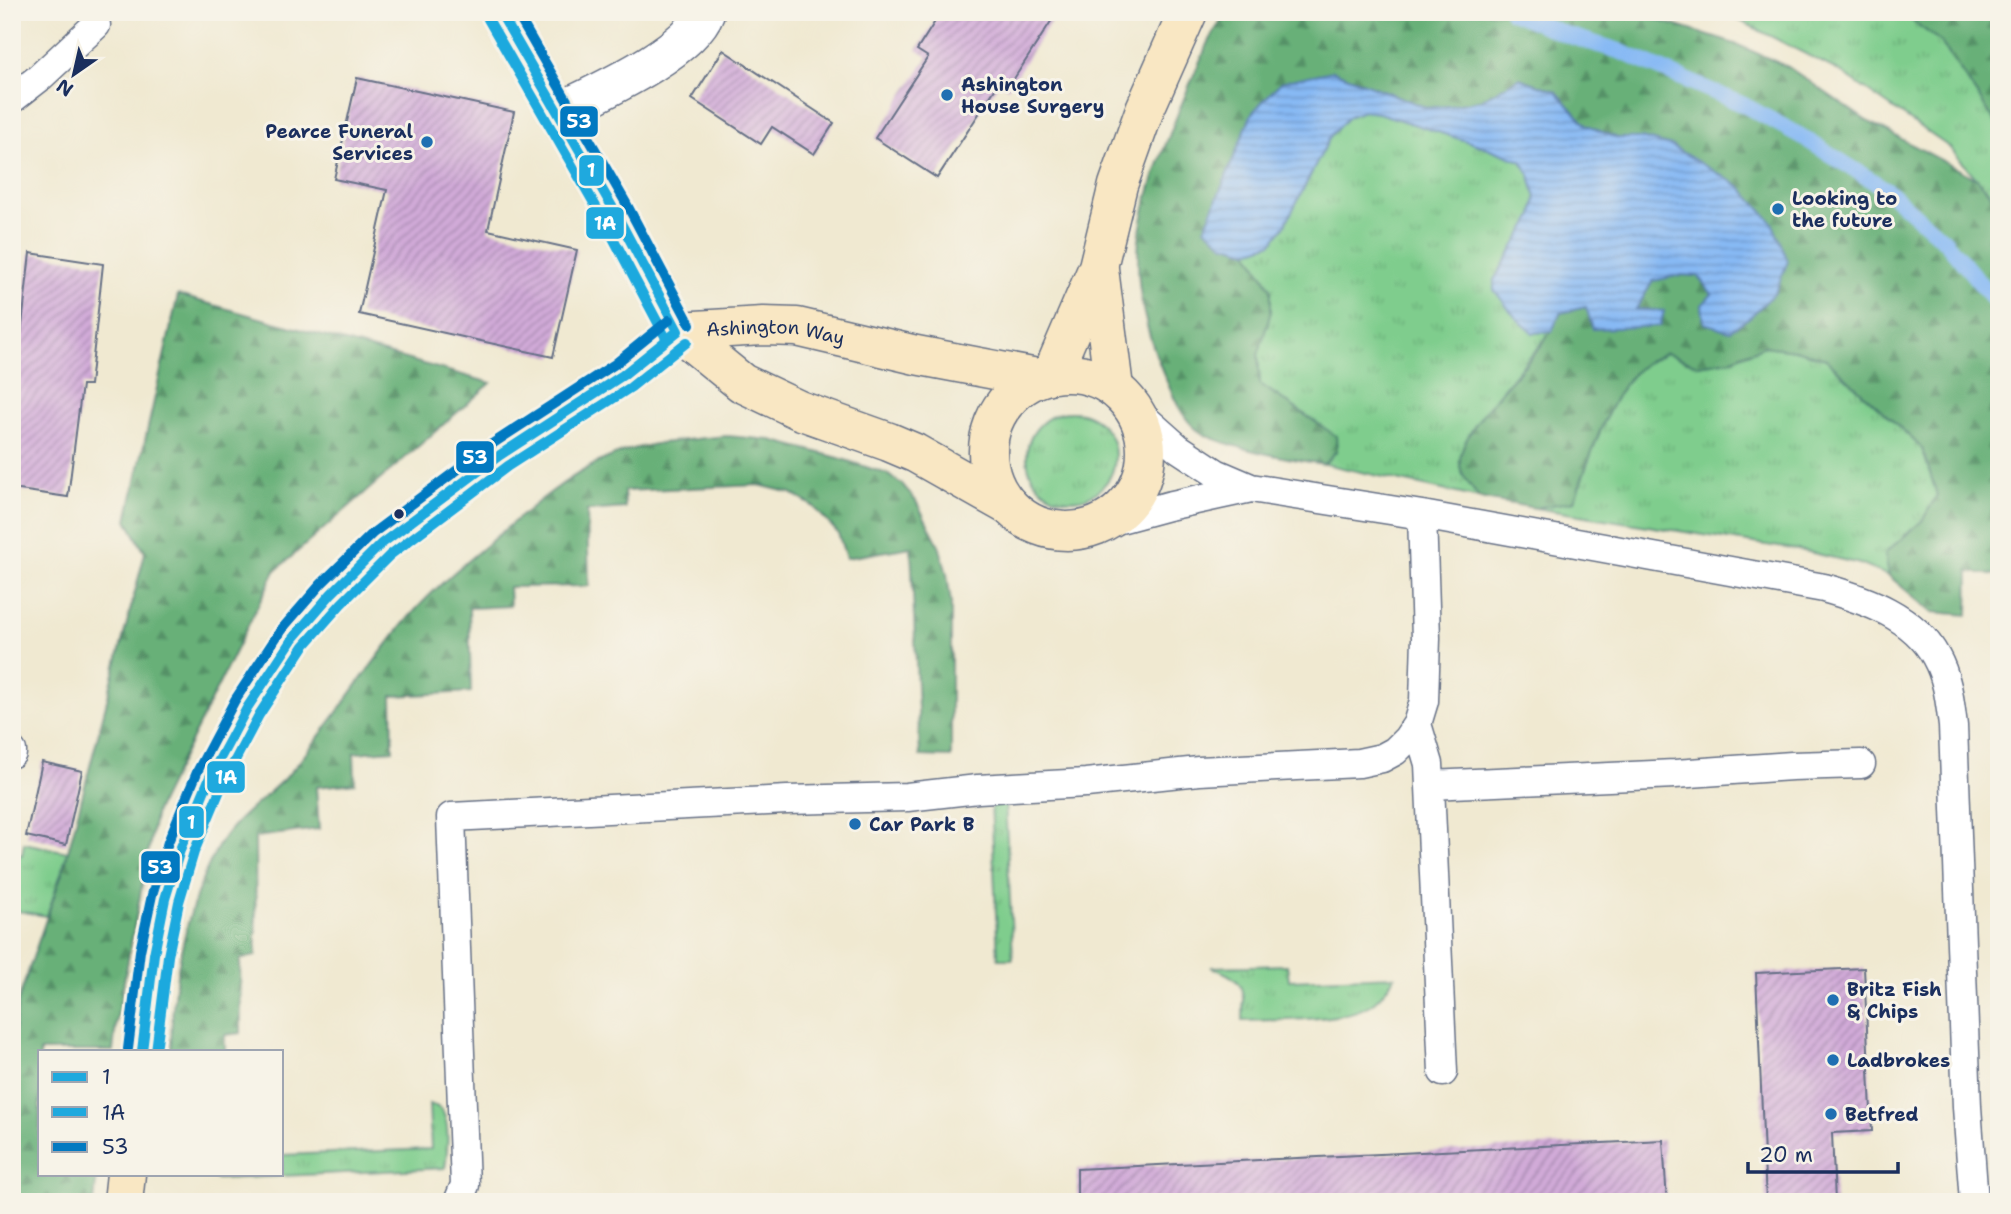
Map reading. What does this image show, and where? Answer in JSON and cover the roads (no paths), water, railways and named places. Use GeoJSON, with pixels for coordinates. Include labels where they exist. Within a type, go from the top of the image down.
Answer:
{"type":"FeatureCollection","features":[{"type":"Feature","properties":{"kind":"street"},"geometry":{"type":"LineString","coordinates":[[142,1050],[154,954],[165,899],[181,847],[210,777],[247,708],[293,638],[331,594],[381,544],[500,455],[622,374],[678,331],[614,210],[500,12]]}},
{"type":"Feature","properties":{"kind":"street"},"geometry":{"type":"LineString","coordinates":[[559,113],[660,57],[685,38],[705,12]]}},
{"type":"Feature","properties":{"kind":"street"},"geometry":{"type":"LineString","coordinates":[[1044,376],[1098,267],[1118,185],[1145,109],[1188,12]]}},
{"type":"Feature","properties":{"kind":"street"},"geometry":{"type":"LineString","coordinates":[[1098,267],[1124,398]]}},
{"type":"Feature","properties":{"kind":"street","name":"Ashington Way"},"geometry":{"type":"LineString","coordinates":[[678,331],[763,326],[797,327],[916,355],[1044,376]]}},
{"type":"Feature","properties":{"kind":"street","name":"Ashington Way"},"geometry":{"type":"LineString","coordinates":[[678,331],[742,383],[799,410],[915,453],[1009,506]]}},
{"type":"Feature","properties":{"kind":"street"},"geometry":{"type":"LineString","coordinates":[[1068,372],[1100,379],[1124,398],[1143,429],[1147,451],[1144,473],[1136,493],[1122,510],[1105,523],[1080,531],[1054,531],[1029,523],[1009,506],[994,484],[987,460],[989,434],[999,409],[1022,386],[1044,376],[1068,372]]}},
{"type":"Feature","properties":{"kind":"street"},"geometry":{"type":"LineString","coordinates":[[122,1202],[126,1176]]}},
{"type":"Feature","properties":{"kind":"lane"},"geometry":{"type":"LineString","coordinates":[[12,99],[96,25]]}},
{"type":"Feature","properties":{"kind":"lane"},"geometry":{"type":"LineString","coordinates":[[1124,398],[1178,448],[1216,473],[1251,488],[1422,515],[1824,588],[1863,599],[1908,625],[1925,639],[1937,658],[1947,686],[1953,726],[1967,1107],[1975,1202]]}},
{"type":"Feature","properties":{"kind":"lane"},"geometry":{"type":"LineString","coordinates":[[1105,523],[1251,488]]}},
{"type":"Feature","properties":{"kind":"lane"},"geometry":{"type":"LineString","coordinates":[[458,1202],[465,1185],[451,817],[774,800],[907,797],[1199,771],[1359,763],[1382,758],[1395,751],[1407,738],[1417,724],[1424,701],[1426,680],[1422,515]]}},
{"type":"Feature","properties":{"kind":"lane"},"geometry":{"type":"LineString","coordinates":[[1417,724],[1429,764],[1431,785],[1443,1072]]}},
{"type":"Feature","properties":{"kind":"lane"},"geometry":{"type":"LineString","coordinates":[[1431,785],[1861,764]]}},
{"type":"Feature","properties":{"kind":"water"},"geometry":{"type":"Polygon","coordinates":[[[1333,71],[1427,108],[1481,100],[1519,78],[1556,91],[1587,126],[1617,138],[1641,138],[1671,146],[1741,187],[1772,222],[1788,261],[1775,293],[1750,317],[1729,331],[1704,323],[1702,305],[1712,294],[1698,276],[1681,275],[1653,281],[1636,309],[1664,311],[1660,326],[1593,329],[1586,307],[1560,313],[1552,331],[1533,333],[1516,318],[1494,290],[1494,280],[1533,216],[1536,198],[1530,175],[1521,161],[1379,113],[1363,111],[1349,116],[1331,135],[1285,225],[1272,243],[1248,251],[1223,244],[1205,228],[1252,113],[1281,82],[1333,71]]]}},
{"type":"Feature","properties":{"kind":"waterway"},"geometry":{"type":"LineString","coordinates":[[1512,12],[1567,35],[1619,51],[1744,105],[1799,135],[1887,190],[1945,241],[1999,306]]}},
{"type":"Feature","properties":{"kind":"place","name":"Ashington House Surgery"},"geometry":{"type":"Point","coordinates":[947,95]}},
{"type":"Feature","properties":{"kind":"place","name":"Pearce Funeral Services"},"geometry":{"type":"Point","coordinates":[427,142]}},
{"type":"Feature","properties":{"kind":"place","name":"Looking to the future"},"geometry":{"type":"Point","coordinates":[1778,209]}},
{"type":"Feature","properties":{"kind":"place","name":"Car Park B"},"geometry":{"type":"Point","coordinates":[855,824]}},
{"type":"Feature","properties":{"kind":"place","name":"Britz Fish & Chips"},"geometry":{"type":"Point","coordinates":[1833,1000]}},
{"type":"Feature","properties":{"kind":"place","name":"Ladbrokes"},"geometry":{"type":"Point","coordinates":[1833,1060]}},
{"type":"Feature","properties":{"kind":"place","name":"Betfred"},"geometry":{"type":"Point","coordinates":[1831,1114]}}]}
